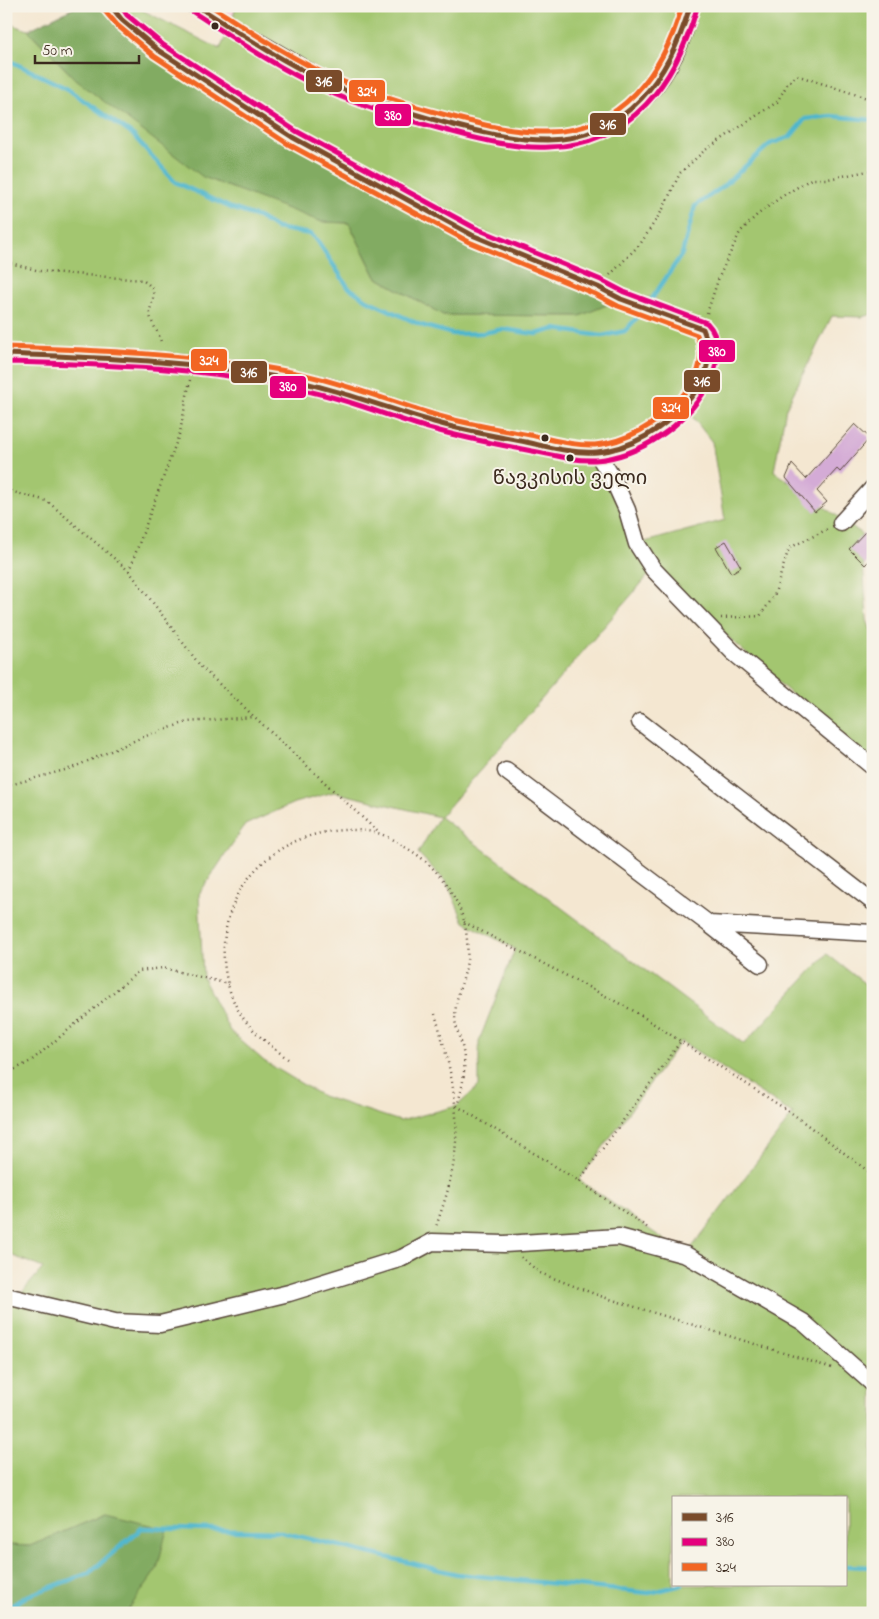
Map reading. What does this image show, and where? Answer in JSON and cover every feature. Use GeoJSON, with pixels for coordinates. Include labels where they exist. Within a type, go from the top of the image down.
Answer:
{"type":"FeatureCollection","features":[{"type":"Feature","properties":{"kind":"main road"},"geometry":{"type":"LineString","coordinates":[[6,354],[126,358],[284,378],[322,386],[433,422],[562,449],[597,452],[636,442],[658,430],[684,405],[708,366],[709,342],[703,329],[621,298],[598,286],[472,235],[292,137],[158,50],[122,20],[111,6]]}},
{"type":"Feature","properties":{"kind":"main road"},"geometry":{"type":"LineString","coordinates":[[197,6],[230,28],[328,83],[420,117],[482,133],[528,139],[562,139],[589,132],[632,110],[665,72],[685,28],[690,6]]}},
{"type":"Feature","properties":{"kind":"street"},"geometry":{"type":"LineString","coordinates":[[597,452],[613,479],[627,510],[638,544],[653,569],[733,652],[873,767]]}},
{"type":"Feature","properties":{"kind":"street"},"geometry":{"type":"LineString","coordinates":[[841,523],[873,488]]}},
{"type":"Feature","properties":{"kind":"street"},"geometry":{"type":"LineString","coordinates":[[640,722],[873,902]]}},
{"type":"Feature","properties":{"kind":"street"},"geometry":{"type":"LineString","coordinates":[[506,771],[760,964]]}},
{"type":"Feature","properties":{"kind":"street"},"geometry":{"type":"LineString","coordinates":[[709,924],[873,933]]}},
{"type":"Feature","properties":{"kind":"street"},"geometry":{"type":"LineString","coordinates":[[6,1296],[115,1322],[160,1324],[289,1293],[402,1258],[432,1242],[504,1244],[619,1237],[686,1256],[803,1322],[873,1384]]}},
{"type":"Feature","properties":{"kind":"path"},"geometry":{"type":"LineString","coordinates":[[598,286],[641,243],[663,209],[680,173],[704,151],[777,102],[788,83],[796,75],[873,100]]}},
{"type":"Feature","properties":{"kind":"path"},"geometry":{"type":"LineString","coordinates":[[703,329],[711,296],[722,268],[740,232],[748,223],[781,197],[811,179],[828,179],[873,170]]}},
{"type":"Feature","properties":{"kind":"path"},"geometry":{"type":"LineString","coordinates":[[6,262],[40,271],[142,280],[153,290],[154,299],[149,313],[161,339],[162,362]]}},
{"type":"Feature","properties":{"kind":"path"},"geometry":{"type":"LineString","coordinates":[[129,571],[180,432],[192,365]]}},
{"type":"Feature","properties":{"kind":"path"},"geometry":{"type":"LineString","coordinates":[[6,490],[47,501],[129,571],[202,668],[380,834],[418,853],[447,883],[464,922],[467,964],[456,1004],[454,1027],[462,1046],[464,1063],[463,1086],[457,1106],[452,1175],[432,1242]]}},
{"type":"Feature","properties":{"kind":"path"},"geometry":{"type":"LineString","coordinates":[[702,619],[760,616],[774,596],[789,548],[841,523]]}},
{"type":"Feature","properties":{"kind":"path"},"geometry":{"type":"LineString","coordinates":[[6,786],[72,768],[143,736],[187,722],[254,717]]}},
{"type":"Feature","properties":{"kind":"path"},"geometry":{"type":"LineString","coordinates":[[288,1059],[257,1036],[235,1003],[229,984],[224,966],[225,926],[239,890],[264,860],[297,839],[338,829],[380,834]]}},
{"type":"Feature","properties":{"kind":"path"},"geometry":{"type":"LineString","coordinates":[[464,922],[634,1011],[793,1114],[873,1175]]}},
{"type":"Feature","properties":{"kind":"path"},"geometry":{"type":"LineString","coordinates":[[6,1074],[32,1060],[139,971],[163,968],[229,984]]}},
{"type":"Feature","properties":{"kind":"path"},"geometry":{"type":"LineString","coordinates":[[435,1014],[449,1062],[457,1106],[579,1181],[648,1229]]}},
{"type":"Feature","properties":{"kind":"path"},"geometry":{"type":"LineString","coordinates":[[579,1181],[681,1041]]}},
{"type":"Feature","properties":{"kind":"path"},"geometry":{"type":"LineString","coordinates":[[504,1244],[540,1273],[600,1296],[840,1371]]}},
{"type":"Feature","properties":{"kind":"shaded area"},"geometry":{"type":"Polygon","coordinates":[[[208,6],[236,6],[232,22],[208,6]]]}},
{"type":"Feature","properties":{"kind":"green space"},"geometry":{"type":"Polygon","coordinates":[[[78,6],[111,6],[292,137],[621,299],[580,316],[443,315],[376,277],[349,223],[322,222],[203,177],[76,80],[28,30],[78,6]]]}},
{"type":"Feature","properties":{"kind":"green space"},"geometry":{"type":"Polygon","coordinates":[[[111,6],[134,6],[220,49],[230,28],[236,6],[873,6],[873,314],[862,317],[832,316],[786,408],[774,471],[861,533],[867,620],[873,635],[873,767],[653,570],[440,817],[744,1044],[827,954],[873,990],[873,1613],[126,1613],[130,1609],[105,1514],[30,1546],[6,1545],[6,1311],[43,1268],[6,1253],[6,23],[28,30],[76,80],[322,222],[349,223],[376,277],[443,315],[579,316],[621,299],[292,137],[111,6]],[[654,297],[623,299],[675,318],[654,297]],[[324,397],[487,447],[570,451],[324,397]],[[684,406],[597,453],[638,544],[725,520],[712,442],[684,406]],[[334,792],[294,803],[245,825],[199,894],[203,978],[230,1031],[264,1061],[322,1096],[400,1121],[457,1106],[479,1086],[479,1041],[515,949],[464,922],[447,883],[418,853],[439,817],[334,792]],[[681,1041],[579,1180],[686,1255],[793,1114],[681,1041]]]}},
{"type":"Feature","properties":{"kind":"green space"},"geometry":{"type":"Polygon","coordinates":[[[105,1514],[167,1529],[157,1569],[126,1613],[6,1613],[6,1545],[30,1546],[105,1514]]]}},
{"type":"Feature","properties":{"kind":"building"},"geometry":{"type":"Polygon","coordinates":[[[855,424],[870,438],[840,472],[837,469],[817,491],[827,502],[815,512],[786,478],[792,464],[806,479],[855,424]]]}},
{"type":"Feature","properties":{"kind":"building"},"geometry":{"type":"Polygon","coordinates":[[[865,532],[873,539],[873,557],[865,565],[849,549],[865,532]]]}},
{"type":"Feature","properties":{"kind":"building"},"geometry":{"type":"Polygon","coordinates":[[[726,541],[741,567],[731,573],[716,547],[726,541]]]}},
{"type":"Feature","properties":{"kind":"waterway"},"geometry":{"type":"LineString","coordinates":[[6,59],[66,88],[133,135],[175,182],[231,208],[258,217],[276,228],[310,234],[317,240],[348,287],[367,300],[421,325],[453,334],[483,333],[503,329],[536,334],[555,329],[602,336],[625,331],[641,313]]}},
{"type":"Feature","properties":{"kind":"waterway"},"geometry":{"type":"LineString","coordinates":[[649,303],[682,254],[695,206],[721,188],[770,144],[790,137],[805,119],[831,116],[873,120]]}},
{"type":"Feature","properties":{"kind":"waterway"},"geometry":{"type":"LineString","coordinates":[[6,1609],[27,1596],[89,1573],[142,1528],[281,1532],[457,1574],[649,1593],[678,1586]]}},
{"type":"Feature","properties":{"kind":"waterway"},"geometry":{"type":"LineString","coordinates":[[846,1566],[873,1567]]}},
{"type":"Feature","properties":{"kind":"transit line","name":"316"},"geometry":{"type":"LineString","coordinates":[[6,354],[144,361],[248,372],[321,387],[457,428],[561,450],[579,452],[610,450],[622,447],[646,436],[667,422],[692,396],[706,369],[708,350],[703,329],[621,299],[598,287],[472,235],[292,137],[158,50],[122,20],[111,6]]}},
{"type":"Feature","properties":{"kind":"transit line","name":"380"},"geometry":{"type":"LineString","coordinates":[[6,362],[125,366],[243,378],[282,385],[334,398],[456,435],[561,457],[586,460],[612,458],[628,453],[660,437],[687,414],[698,401],[714,372],[717,346],[712,330],[707,323],[624,292],[601,280],[475,228],[296,131],[162,44],[127,15],[121,6]]}},
{"type":"Feature","properties":{"kind":"transit line","name":"316"},"geometry":{"type":"LineString","coordinates":[[197,6],[294,66],[357,95],[431,119],[496,135],[534,140],[575,137],[600,128],[622,116],[641,99],[657,79],[681,32],[690,6]]}},
{"type":"Feature","properties":{"kind":"transit line","name":"324"},"geometry":{"type":"LineString","coordinates":[[211,6],[270,44],[332,77],[360,88],[417,107],[483,125],[534,132],[573,129],[597,121],[617,109],[636,93],[664,53],[682,6]]}},
{"type":"Feature","properties":{"kind":"transit line","name":"380"},"geometry":{"type":"LineString","coordinates":[[193,12],[290,72],[323,89],[368,107],[497,143],[549,147],[578,143],[604,135],[627,121],[646,104],[663,84],[677,60],[697,8]]}},
{"type":"Feature","properties":{"kind":"transit line","name":"324"},"geometry":{"type":"LineString","coordinates":[[6,347],[178,356],[280,370],[339,384],[458,421],[562,442],[587,445],[618,440],[651,424],[678,401],[690,386],[698,370],[701,353],[697,335],[618,306],[595,294],[469,242],[288,144],[154,56],[117,25],[105,11]]}},
{"type":"Feature","properties":{"kind":"place","name":"წავკისის ველი"},"geometry":{"type":"Point","coordinates":[570,458]}}]}
